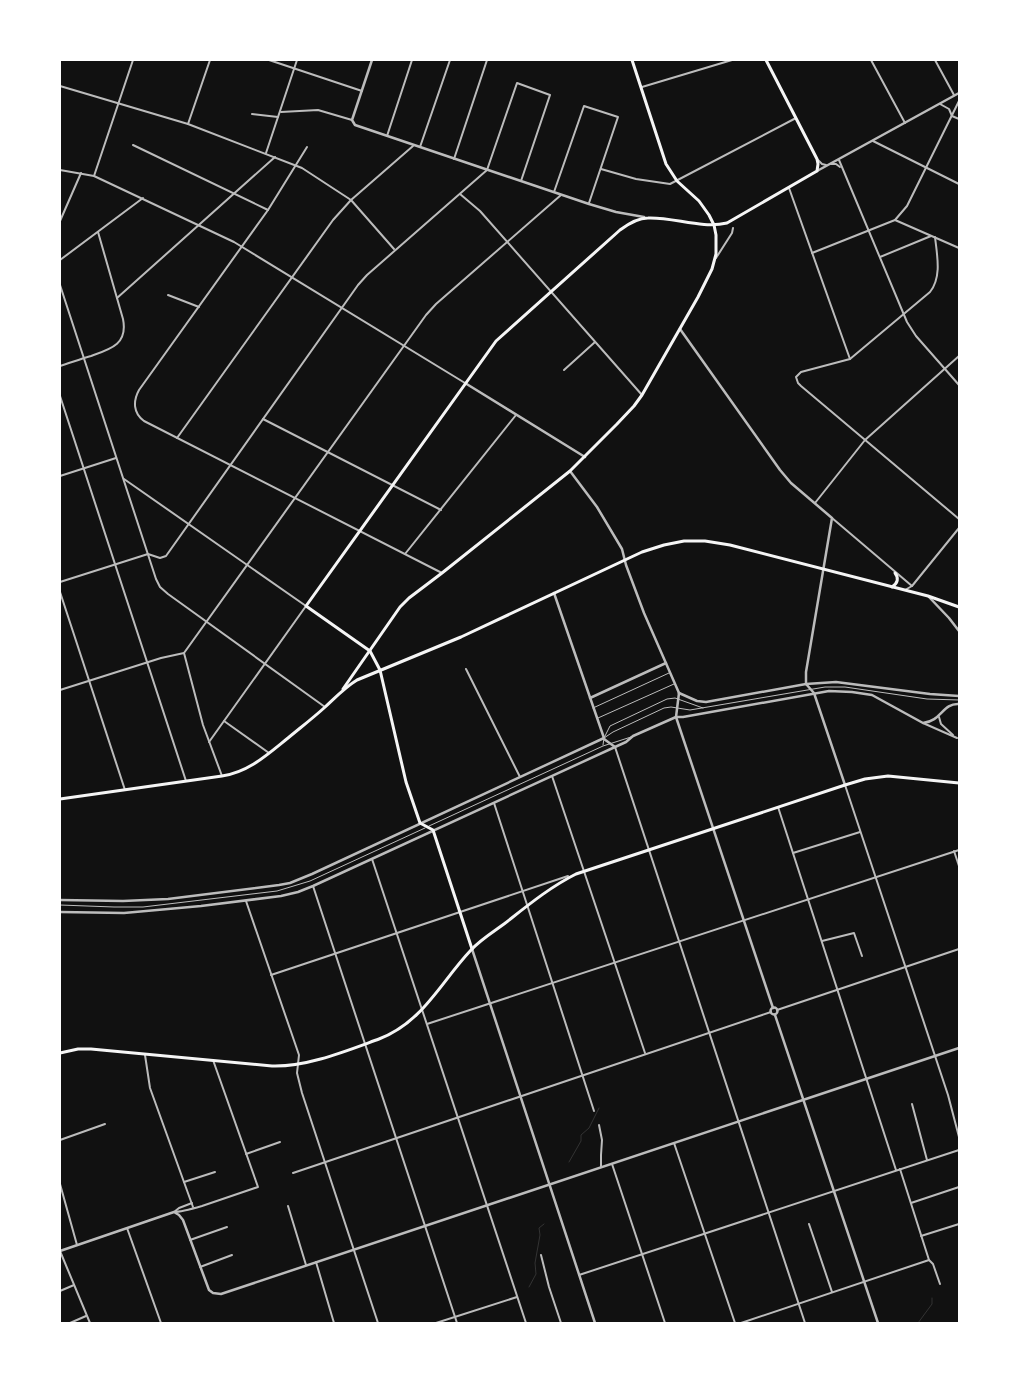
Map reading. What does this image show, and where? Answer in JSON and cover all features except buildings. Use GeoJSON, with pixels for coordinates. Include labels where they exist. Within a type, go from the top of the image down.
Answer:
{"type":"FeatureCollection","features":[{"type":"Feature","properties":{"kind":"main road"},"geometry":{"type":"LineString","coordinates":[[342,691],[409,598],[570,471],[634,406],[704,287],[717,247],[714,225],[702,205],[677,181],[669,170],[663,157],[632,60]]}},
{"type":"Feature","properties":{"kind":"main road"},"geometry":{"type":"LineString","coordinates":[[472,949],[433,830],[420,823],[406,782],[380,670],[370,651],[306,606],[496,341],[620,230],[632,222],[648,218],[714,225],[730,221],[817,172],[817,159],[766,60]]}},
{"type":"Feature","properties":{"kind":"main road"},"geometry":{"type":"LineString","coordinates":[[60,799],[236,773],[251,766],[270,753],[357,680],[447,643],[625,560],[652,548],[664,545],[695,540],[730,545],[928,596],[959,607]]}},
{"type":"Feature","properties":{"kind":"main road"},"geometry":{"type":"LineString","coordinates":[[892,587],[897,582],[895,573]]}},
{"type":"Feature","properties":{"kind":"main road"},"geometry":{"type":"LineString","coordinates":[[60,1053],[84,1049],[145,1053],[272,1066],[298,1065],[388,1036],[411,1021],[472,949],[527,905],[554,886],[576,874],[865,779],[888,776],[959,782]]}},
{"type":"Feature","properties":{"kind":"street"},"geometry":{"type":"LineString","coordinates":[[94,176],[133,60]]}},
{"type":"Feature","properties":{"kind":"street"},"geometry":{"type":"LineString","coordinates":[[188,124],[210,60]]}},
{"type":"Feature","properties":{"kind":"street"},"geometry":{"type":"LineString","coordinates":[[269,60],[362,91]]}},
{"type":"Feature","properties":{"kind":"street"},"geometry":{"type":"LineString","coordinates":[[265,154],[296,60]]}},
{"type":"Feature","properties":{"kind":"street"},"geometry":{"type":"LineString","coordinates":[[352,120],[372,60]]}},
{"type":"Feature","properties":{"kind":"street"},"geometry":{"type":"LineString","coordinates":[[387,136],[412,60]]}},
{"type":"Feature","properties":{"kind":"street"},"geometry":{"type":"LineString","coordinates":[[420,147],[450,60]]}},
{"type":"Feature","properties":{"kind":"street"},"geometry":{"type":"LineString","coordinates":[[454,158],[487,60]]}},
{"type":"Feature","properties":{"kind":"street"},"geometry":{"type":"LineString","coordinates":[[642,87],[732,60]]}},
{"type":"Feature","properties":{"kind":"street"},"geometry":{"type":"LineString","coordinates":[[872,60],[905,123]]}},
{"type":"Feature","properties":{"kind":"street"},"geometry":{"type":"LineString","coordinates":[[936,60],[954,96]]}},
{"type":"Feature","properties":{"kind":"street"},"geometry":{"type":"LineString","coordinates":[[60,582],[148,554],[160,558],[166,556],[362,280],[488,170],[516,83],[550,95],[521,181]]}},
{"type":"Feature","properties":{"kind":"street"},"geometry":{"type":"LineString","coordinates":[[60,86],[188,124],[302,168],[351,200],[395,250]]}},
{"type":"Feature","properties":{"kind":"street"},"geometry":{"type":"LineString","coordinates":[[817,172],[959,93]]}},
{"type":"Feature","properties":{"kind":"street"},"geometry":{"type":"LineString","coordinates":[[812,254],[895,220],[901,214],[907,206],[959,100]]}},
{"type":"Feature","properties":{"kind":"street"},"geometry":{"type":"LineString","coordinates":[[939,104],[949,109],[952,116],[959,119]]}},
{"type":"Feature","properties":{"kind":"street"},"geometry":{"type":"LineString","coordinates":[[554,192],[584,106],[618,117],[589,204]]}},
{"type":"Feature","properties":{"kind":"street"},"geometry":{"type":"LineString","coordinates":[[280,112],[318,110],[352,120],[355,125],[589,204],[616,212],[648,218]]}},
{"type":"Feature","properties":{"kind":"street"},"geometry":{"type":"LineString","coordinates":[[252,114],[278,117]]}},
{"type":"Feature","properties":{"kind":"street"},"geometry":{"type":"LineString","coordinates":[[600,169],[643,181],[667,184],[677,181],[796,118]]}},
{"type":"Feature","properties":{"kind":"street"},"geometry":{"type":"LineString","coordinates":[[873,141],[959,184]]}},
{"type":"Feature","properties":{"kind":"street"},"geometry":{"type":"LineString","coordinates":[[133,145],[268,210]]}},
{"type":"Feature","properties":{"kind":"street"},"geometry":{"type":"LineString","coordinates":[[177,438],[333,220],[351,200],[414,145]]}},
{"type":"Feature","properties":{"kind":"street"},"geometry":{"type":"LineString","coordinates":[[307,147],[268,210],[139,390],[135,406],[137,414],[144,421],[442,573]]}},
{"type":"Feature","properties":{"kind":"street"},"geometry":{"type":"LineString","coordinates":[[117,298],[275,157]]}},
{"type":"Feature","properties":{"kind":"street"},"geometry":{"type":"LineString","coordinates":[[817,159],[822,164],[831,164],[842,169]]}},
{"type":"Feature","properties":{"kind":"street"},"geometry":{"type":"LineString","coordinates":[[839,160],[903,315],[913,332],[959,385]]}},
{"type":"Feature","properties":{"kind":"street"},"geometry":{"type":"LineString","coordinates":[[60,170],[94,176],[242,247],[585,456]]}},
{"type":"Feature","properties":{"kind":"street"},"geometry":{"type":"LineString","coordinates":[[60,221],[81,173]]}},
{"type":"Feature","properties":{"kind":"street"},"geometry":{"type":"LineString","coordinates":[[789,188],[850,360]]}},
{"type":"Feature","properties":{"kind":"street"},"geometry":{"type":"LineString","coordinates":[[460,194],[477,208],[642,395]]}},
{"type":"Feature","properties":{"kind":"street"},"geometry":{"type":"LineString","coordinates":[[60,690],[147,662],[184,653],[426,315],[436,304],[562,195]]}},
{"type":"Feature","properties":{"kind":"street"},"geometry":{"type":"LineString","coordinates":[[60,260],[142,198]]}},
{"type":"Feature","properties":{"kind":"street"},"geometry":{"type":"LineString","coordinates":[[895,220],[959,248]]}},
{"type":"Feature","properties":{"kind":"street"},"geometry":{"type":"LineString","coordinates":[[714,261],[732,233],[733,228]]}},
{"type":"Feature","properties":{"kind":"street"},"geometry":{"type":"LineString","coordinates":[[60,366],[108,350],[118,343],[123,335],[124,324],[98,232]]}},
{"type":"Feature","properties":{"kind":"street"},"geometry":{"type":"LineString","coordinates":[[879,257],[931,236]]}},
{"type":"Feature","properties":{"kind":"street"},"geometry":{"type":"LineString","coordinates":[[935,237],[938,270],[936,282],[930,292],[850,360],[801,372],[796,377],[796,380],[800,386],[959,519]]}},
{"type":"Feature","properties":{"kind":"street"},"geometry":{"type":"LineString","coordinates":[[60,285],[160,587],[325,707]]}},
{"type":"Feature","properties":{"kind":"street"},"geometry":{"type":"LineString","coordinates":[[168,295],[199,307]]}},
{"type":"Feature","properties":{"kind":"street"},"geometry":{"type":"LineString","coordinates":[[680,329],[791,483],[912,586]]}},
{"type":"Feature","properties":{"kind":"street"},"geometry":{"type":"LineString","coordinates":[[564,370],[595,342]]}},
{"type":"Feature","properties":{"kind":"street"},"geometry":{"type":"LineString","coordinates":[[815,503],[865,440],[959,356]]}},
{"type":"Feature","properties":{"kind":"street"},"geometry":{"type":"LineString","coordinates":[[60,396],[186,781]]}},
{"type":"Feature","properties":{"kind":"street"},"geometry":{"type":"LineString","coordinates":[[405,554],[517,415]]}},
{"type":"Feature","properties":{"kind":"street"},"geometry":{"type":"LineString","coordinates":[[262,419],[441,510]]}},
{"type":"Feature","properties":{"kind":"street"},"geometry":{"type":"LineString","coordinates":[[60,476],[116,458]]}},
{"type":"Feature","properties":{"kind":"street"},"geometry":{"type":"LineString","coordinates":[[293,1173],[771,1012],[773,1008],[676,717],[679,693],[644,613],[622,549],[600,512],[570,471]]}},
{"type":"Feature","properties":{"kind":"street"},"geometry":{"type":"LineString","coordinates":[[124,479],[306,606],[209,742]]}},
{"type":"Feature","properties":{"kind":"street"},"geometry":{"type":"LineString","coordinates":[[832,518],[806,672],[806,684],[814,693],[906,967],[950,1102],[959,1137]]}},
{"type":"Feature","properties":{"kind":"street"},"geometry":{"type":"LineString","coordinates":[[904,590],[912,586],[959,528]]}},
{"type":"Feature","properties":{"kind":"street"},"geometry":{"type":"LineString","coordinates":[[60,592],[124,790]]}},
{"type":"Feature","properties":{"kind":"street"},"geometry":{"type":"LineString","coordinates":[[554,593],[604,738],[615,747],[805,1323]]}},
{"type":"Feature","properties":{"kind":"street"},"geometry":{"type":"LineString","coordinates":[[928,596],[959,631]]}},
{"type":"Feature","properties":{"kind":"street"},"geometry":{"type":"LineString","coordinates":[[184,653],[203,725],[222,776]]}},
{"type":"Feature","properties":{"kind":"street"},"geometry":{"type":"LineString","coordinates":[[590,698],[666,663]]}},
{"type":"Feature","properties":{"kind":"street"},"geometry":{"type":"LineString","coordinates":[[466,669],[520,777]]}},
{"type":"Feature","properties":{"kind":"street"},"geometry":{"type":"LineString","coordinates":[[679,693],[697,701],[706,702],[806,684],[840,682],[959,698]]}},
{"type":"Feature","properties":{"kind":"street"},"geometry":{"type":"LineString","coordinates":[[60,912],[143,912],[246,901],[289,894],[312,886],[494,803],[676,717],[835,691],[872,695],[923,723],[958,739]]}},
{"type":"Feature","properties":{"kind":"street"},"geometry":{"type":"LineString","coordinates":[[923,723],[931,722],[939,717],[948,706],[959,704]]}},
{"type":"Feature","properties":{"kind":"street"},"geometry":{"type":"LineString","coordinates":[[939,717],[940,724],[958,739]]}},
{"type":"Feature","properties":{"kind":"street"},"geometry":{"type":"LineString","coordinates":[[224,721],[270,753]]}},
{"type":"Feature","properties":{"kind":"street"},"geometry":{"type":"LineString","coordinates":[[60,900],[154,900],[279,886],[302,878],[604,738]]}},
{"type":"Feature","properties":{"kind":"street"},"geometry":{"type":"LineString","coordinates":[[552,776],[645,1054]]}},
{"type":"Feature","properties":{"kind":"street"},"geometry":{"type":"LineString","coordinates":[[494,803],[594,1111]]}},
{"type":"Feature","properties":{"kind":"street"},"geometry":{"type":"LineString","coordinates":[[778,807],[896,1170]]}},
{"type":"Feature","properties":{"kind":"street"},"geometry":{"type":"LineString","coordinates":[[793,853],[860,832]]}},
{"type":"Feature","properties":{"kind":"street"},"geometry":{"type":"LineString","coordinates":[[427,1024],[959,850]]}},
{"type":"Feature","properties":{"kind":"street"},"geometry":{"type":"LineString","coordinates":[[954,851],[959,866]]}},
{"type":"Feature","properties":{"kind":"street"},"geometry":{"type":"LineString","coordinates":[[372,858],[526,1323]]}},
{"type":"Feature","properties":{"kind":"street"},"geometry":{"type":"LineString","coordinates":[[272,975],[576,874]]}},
{"type":"Feature","properties":{"kind":"street"},"geometry":{"type":"LineString","coordinates":[[312,886],[456,1323]]}},
{"type":"Feature","properties":{"kind":"street"},"geometry":{"type":"LineString","coordinates":[[246,901],[299,1055],[297,1074],[300,1087],[378,1323]]}},
{"type":"Feature","properties":{"kind":"street"},"geometry":{"type":"LineString","coordinates":[[822,941],[854,932],[862,956]]}},
{"type":"Feature","properties":{"kind":"street"},"geometry":{"type":"LineString","coordinates":[[472,949],[595,1323]]}},
{"type":"Feature","properties":{"kind":"street"},"geometry":{"type":"LineString","coordinates":[[773,1008],[777,1010],[959,950]]}},
{"type":"Feature","properties":{"kind":"street"},"geometry":{"type":"LineString","coordinates":[[775,1015],[777,1010]]}},
{"type":"Feature","properties":{"kind":"street"},"geometry":{"type":"LineString","coordinates":[[771,1012],[775,1015],[878,1323]]}},
{"type":"Feature","properties":{"kind":"street"},"geometry":{"type":"LineString","coordinates":[[174,1212],[181,1218],[208,1288],[213,1293],[221,1294],[959,1048]]}},
{"type":"Feature","properties":{"kind":"street"},"geometry":{"type":"LineString","coordinates":[[145,1053],[150,1088],[193,1207]]}},
{"type":"Feature","properties":{"kind":"street"},"geometry":{"type":"LineString","coordinates":[[90,1323],[60,1251],[174,1212],[202,1206],[258,1187],[214,1060]]}},
{"type":"Feature","properties":{"kind":"street"},"geometry":{"type":"LineString","coordinates":[[912,1104],[927,1160]]}},
{"type":"Feature","properties":{"kind":"street"},"geometry":{"type":"LineString","coordinates":[[60,1140],[105,1124]]}},
{"type":"Feature","properties":{"kind":"street"},"geometry":{"type":"LineString","coordinates":[[599,1126],[602,1140],[602,1167]]}},
{"type":"Feature","properties":{"kind":"street"},"geometry":{"type":"LineString","coordinates":[[246,1154],[280,1142]]}},
{"type":"Feature","properties":{"kind":"street"},"geometry":{"type":"LineString","coordinates":[[674,1143],[735,1323]]}},
{"type":"Feature","properties":{"kind":"street"},"geometry":{"type":"LineString","coordinates":[[579,1276],[959,1150]]}},
{"type":"Feature","properties":{"kind":"street"},"geometry":{"type":"LineString","coordinates":[[612,1164],[665,1323]]}},
{"type":"Feature","properties":{"kind":"street"},"geometry":{"type":"LineString","coordinates":[[900,1169],[929,1260],[933,1264],[940,1284]]}},
{"type":"Feature","properties":{"kind":"street"},"geometry":{"type":"LineString","coordinates":[[184,1182],[214,1172]]}},
{"type":"Feature","properties":{"kind":"street"},"geometry":{"type":"LineString","coordinates":[[60,1184],[77,1245]]}},
{"type":"Feature","properties":{"kind":"street"},"geometry":{"type":"LineString","coordinates":[[911,1203],[959,1187]]}},
{"type":"Feature","properties":{"kind":"street"},"geometry":{"type":"LineString","coordinates":[[174,1212],[178,1208],[192,1203]]}},
{"type":"Feature","properties":{"kind":"street"},"geometry":{"type":"LineString","coordinates":[[288,1206],[306,1265]]}},
{"type":"Feature","properties":{"kind":"street"},"geometry":{"type":"LineString","coordinates":[[810,1224],[832,1292]]}},
{"type":"Feature","properties":{"kind":"street"},"geometry":{"type":"LineString","coordinates":[[921,1236],[959,1224]]}},
{"type":"Feature","properties":{"kind":"street"},"geometry":{"type":"LineString","coordinates":[[190,1240],[227,1227]]}},
{"type":"Feature","properties":{"kind":"street"},"geometry":{"type":"LineString","coordinates":[[127,1228],[161,1323]]}},
{"type":"Feature","properties":{"kind":"street"},"geometry":{"type":"LineString","coordinates":[[200,1266],[232,1255]]}},
{"type":"Feature","properties":{"kind":"street"},"geometry":{"type":"LineString","coordinates":[[541,1255],[561,1323]]}},
{"type":"Feature","properties":{"kind":"street"},"geometry":{"type":"LineString","coordinates":[[741,1323],[929,1260]]}},
{"type":"Feature","properties":{"kind":"street"},"geometry":{"type":"LineString","coordinates":[[316,1262],[334,1323]]}},
{"type":"Feature","properties":{"kind":"street"},"geometry":{"type":"LineString","coordinates":[[60,1291],[74,1285]]}},
{"type":"Feature","properties":{"kind":"street"},"geometry":{"type":"LineString","coordinates":[[436,1323],[518,1296]]}},
{"type":"Feature","properties":{"kind":"street"},"geometry":{"type":"LineString","coordinates":[[70,1323],[87,1316]]}},
{"type":"Feature","properties":{"kind":"lane"},"geometry":{"type":"LineString","coordinates":[[593,708],[670,673]]}},
{"type":"Feature","properties":{"kind":"lane"},"geometry":{"type":"LineString","coordinates":[[597,719],[675,684]]}},
{"type":"Feature","properties":{"kind":"lane"},"geometry":{"type":"LineString","coordinates":[[604,738],[664,708],[686,710],[703,708],[810,689],[840,687],[917,698],[959,698]]}},
{"type":"Feature","properties":{"kind":"lane"},"geometry":{"type":"LineString","coordinates":[[603,746],[604,738],[610,726],[668,699],[678,699],[703,708]]}},
{"type":"Feature","properties":{"kind":"lane"},"geometry":{"type":"LineString","coordinates":[[60,905],[143,906],[277,891],[300,885],[603,746],[633,736]]}},
{"type":"Feature","properties":{"kind":"waterway"},"geometry":{"type":"LineString","coordinates":[[569,1162],[581,1141],[581,1135],[589,1128],[599,1108]]}},
{"type":"Feature","properties":{"kind":"waterway"},"geometry":{"type":"LineString","coordinates":[[529,1287],[536,1274],[535,1263],[540,1235],[539,1228],[544,1224]]}},
{"type":"Feature","properties":{"kind":"waterway"},"geometry":{"type":"LineString","coordinates":[[918,1323],[932,1304],[932,1298]]}}]}
